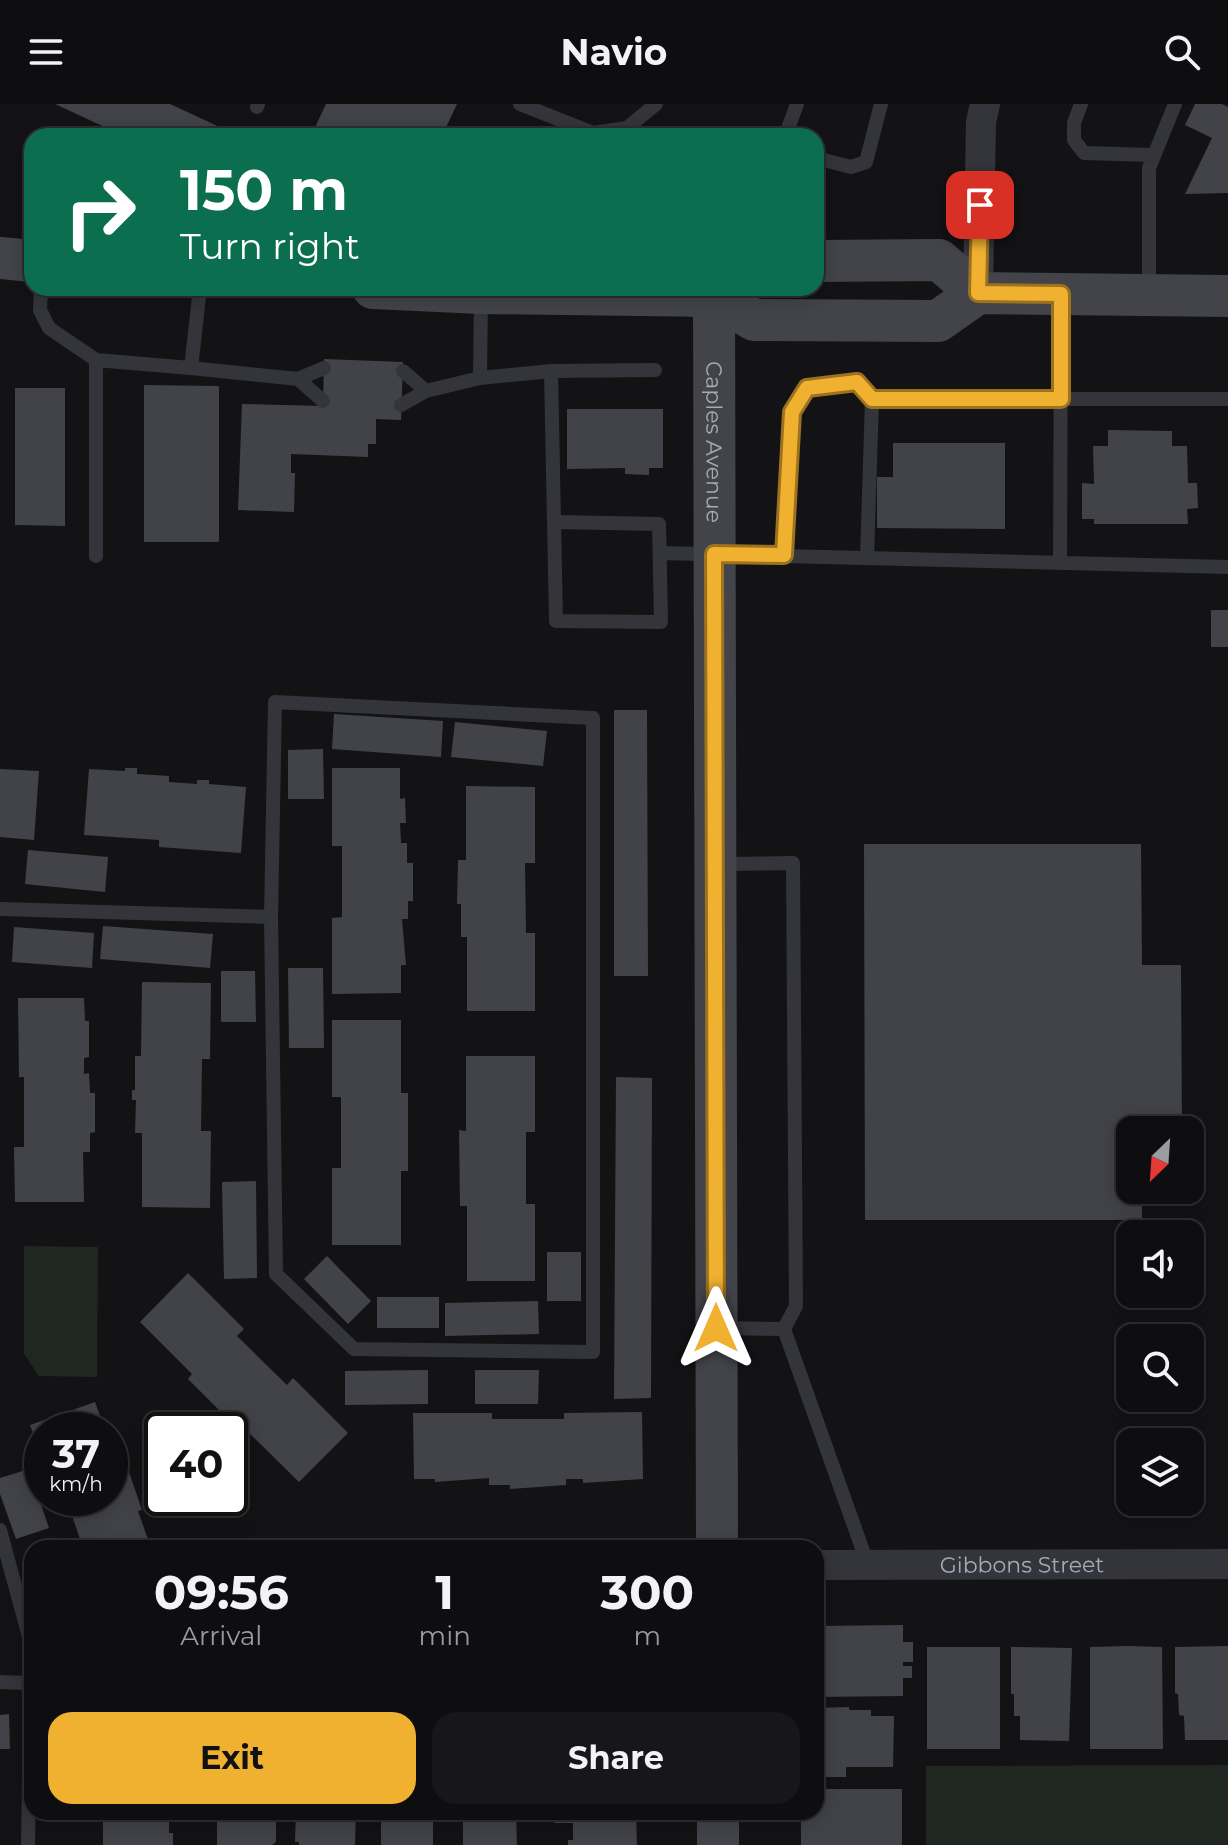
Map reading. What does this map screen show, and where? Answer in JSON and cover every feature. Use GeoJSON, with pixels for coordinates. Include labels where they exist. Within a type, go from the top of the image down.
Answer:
{"type":"FeatureCollection","features":[{"type":"Feature","properties":{"kind":"street"},"geometry":{"type":"LineString","coordinates":[[978,293],[981,122],[985,104]]}},
{"type":"Feature","properties":{"kind":"street"},"geometry":{"type":"LineString","coordinates":[[0,258],[24,260]]}},
{"type":"Feature","properties":{"kind":"street"},"geometry":{"type":"LineString","coordinates":[[824,261],[939,260],[978,293]]}},
{"type":"Feature","properties":{"kind":"street"},"geometry":{"type":"LineString","coordinates":[[723,296],[754,320],[938,321],[978,293],[1228,296]]}},
{"type":"Feature","properties":{"kind":"street","name":"Caples Avenue"},"geometry":{"type":"LineString","coordinates":[[717,1540],[714,554],[718,296]]}},
{"type":"Feature","properties":{"kind":"street","name":"Gibbons Street"},"geometry":{"type":"LineString","coordinates":[[824,1565],[1228,1564]]}},
{"type":"Feature","properties":{"kind":"street"},"geometry":{"type":"LineString","coordinates":[[718,1820],[718,1845]]}},
{"type":"Feature","properties":{"kind":"lane"},"geometry":{"type":"LineString","coordinates":[[520,104],[580,128]]}},
{"type":"Feature","properties":{"kind":"lane"},"geometry":{"type":"LineString","coordinates":[[627,128],[656,104]]}},
{"type":"Feature","properties":{"kind":"lane"},"geometry":{"type":"LineString","coordinates":[[790,128],[797,104]]}},
{"type":"Feature","properties":{"kind":"lane"},"geometry":{"type":"LineString","coordinates":[[824,160],[851,167],[866,162],[881,104]]}},
{"type":"Feature","properties":{"kind":"lane"},"geometry":{"type":"LineString","coordinates":[[1081,104],[1074,123],[1074,140],[1084,153],[1153,155]]}},
{"type":"Feature","properties":{"kind":"lane"},"geometry":{"type":"LineString","coordinates":[[1149,295],[1147,188],[1153,155],[1175,104]]}},
{"type":"Feature","properties":{"kind":"lane"},"geometry":{"type":"LineString","coordinates":[[1060,563],[1061,294]]}},
{"type":"Feature","properties":{"kind":"lane"},"geometry":{"type":"LineString","coordinates":[[41,296],[40,310],[49,328],[96,360],[298,379],[324,368]]}},
{"type":"Feature","properties":{"kind":"lane"},"geometry":{"type":"LineString","coordinates":[[191,368],[199,296]]}},
{"type":"Feature","properties":{"kind":"lane"},"geometry":{"type":"LineString","coordinates":[[480,378],[481,296]]}},
{"type":"Feature","properties":{"kind":"lane"},"geometry":{"type":"LineString","coordinates":[[96,360],[96,556]]}},
{"type":"Feature","properties":{"kind":"lane"},"geometry":{"type":"LineString","coordinates":[[401,405],[426,391],[480,378],[551,371],[655,370]]}},
{"type":"Feature","properties":{"kind":"lane"},"geometry":{"type":"LineString","coordinates":[[403,371],[426,391]]}},
{"type":"Feature","properties":{"kind":"lane"},"geometry":{"type":"LineString","coordinates":[[551,371],[556,621],[661,622],[659,524],[555,522]]}},
{"type":"Feature","properties":{"kind":"lane"},"geometry":{"type":"LineString","coordinates":[[298,379],[323,401]]}},
{"type":"Feature","properties":{"kind":"lane"},"geometry":{"type":"LineString","coordinates":[[784,555],[792,412],[807,388],[857,382],[872,399],[867,558]]}},
{"type":"Feature","properties":{"kind":"lane"},"geometry":{"type":"LineString","coordinates":[[872,399],[1228,399]]}},
{"type":"Feature","properties":{"kind":"lane"},"geometry":{"type":"LineString","coordinates":[[660,553],[1228,567]]}},
{"type":"Feature","properties":{"kind":"lane"},"geometry":{"type":"LineString","coordinates":[[275,702],[593,718],[593,1352],[354,1349],[276,1274],[271,917],[275,702]]}},
{"type":"Feature","properties":{"kind":"lane"},"geometry":{"type":"LineString","coordinates":[[717,864],[793,863],[796,1306],[784,1329],[868,1565]]}},
{"type":"Feature","properties":{"kind":"lane"},"geometry":{"type":"LineString","coordinates":[[0,909],[271,917]]}},
{"type":"Feature","properties":{"kind":"lane"},"geometry":{"type":"LineString","coordinates":[[716,1328],[784,1329]]}},
{"type":"Feature","properties":{"kind":"lane"},"geometry":{"type":"LineString","coordinates":[[0,1530],[24,1618]]}},
{"type":"Feature","properties":{"kind":"lane"},"geometry":{"type":"LineString","coordinates":[[0,1682],[24,1683]]}},
{"type":"Feature","properties":{"kind":"lane"},"geometry":{"type":"LineString","coordinates":[[28,1820],[28,1845]]}},
{"type":"Feature","properties":{"kind":"shaded area"},"geometry":{"type":"Polygon","coordinates":[[[24,1246],[98,1247],[97,1377],[39,1376],[24,1354],[24,1246]]]}},
{"type":"Feature","properties":{"kind":"shaded area"},"geometry":{"type":"Polygon","coordinates":[[[1228,1765],[1228,1845],[926,1845],[926,1766],[1228,1765]]]}},
{"type":"Feature","properties":{"kind":"building"},"geometry":{"type":"Polygon","coordinates":[[[55,104],[170,104],[222,128],[107,128],[55,104]]]}},
{"type":"Feature","properties":{"kind":"building"},"geometry":{"type":"Polygon","coordinates":[[[326,104],[457,104],[446,128],[315,128],[326,104]]]}},
{"type":"Feature","properties":{"kind":"building"},"geometry":{"type":"Polygon","coordinates":[[[1195,104],[1222,104],[1228,107],[1228,193],[1185,194],[1212,138],[1185,125],[1195,104]]]}},
{"type":"Feature","properties":{"kind":"building"},"geometry":{"type":"Polygon","coordinates":[[[324,359],[403,362],[401,420],[376,419],[376,444],[368,444],[368,457],[291,454],[291,473],[295,473],[294,512],[238,510],[242,404],[323,406],[324,359]]]}},
{"type":"Feature","properties":{"kind":"building"},"geometry":{"type":"Polygon","coordinates":[[[144,385],[219,386],[219,542],[144,542],[144,385]]]}},
{"type":"Feature","properties":{"kind":"building"},"geometry":{"type":"Polygon","coordinates":[[[15,388],[65,388],[65,526],[15,525],[15,388]]]}},
{"type":"Feature","properties":{"kind":"building"},"geometry":{"type":"Polygon","coordinates":[[[567,409],[663,409],[663,468],[649,468],[649,475],[625,474],[625,468],[567,469],[567,409]]]}},
{"type":"Feature","properties":{"kind":"building"},"geometry":{"type":"Polygon","coordinates":[[[1108,430],[1172,431],[1172,446],[1187,446],[1188,483],[1197,483],[1198,508],[1187,509],[1188,524],[1094,524],[1094,519],[1082,519],[1082,483],[1094,484],[1093,446],[1108,446],[1108,430]]]}},
{"type":"Feature","properties":{"kind":"building"},"geometry":{"type":"Polygon","coordinates":[[[893,443],[1005,443],[1005,529],[877,528],[877,477],[893,477],[893,443]]]}},
{"type":"Feature","properties":{"kind":"building"},"geometry":{"type":"Polygon","coordinates":[[[1211,610],[1228,610],[1228,647],[1211,647],[1211,610]]]}},
{"type":"Feature","properties":{"kind":"building"},"geometry":{"type":"Polygon","coordinates":[[[614,710],[647,710],[648,976],[614,976],[614,710]]]}},
{"type":"Feature","properties":{"kind":"building"},"geometry":{"type":"Polygon","coordinates":[[[334,714],[443,721],[441,757],[332,749],[334,714]]]}},
{"type":"Feature","properties":{"kind":"building"},"geometry":{"type":"Polygon","coordinates":[[[455,722],[547,731],[543,766],[451,757],[455,722]]]}},
{"type":"Feature","properties":{"kind":"building"},"geometry":{"type":"Polygon","coordinates":[[[323,749],[324,799],[288,799],[288,750],[323,749]]]}},
{"type":"Feature","properties":{"kind":"building"},"geometry":{"type":"Polygon","coordinates":[[[125,768],[137,768],[137,774],[169,776],[169,782],[197,784],[197,780],[209,780],[209,784],[246,787],[241,853],[159,847],[159,840],[84,835],[89,769],[125,771],[125,768]]]}},
{"type":"Feature","properties":{"kind":"building"},"geometry":{"type":"Polygon","coordinates":[[[332,768],[400,768],[400,799],[405,798],[406,823],[400,823],[401,843],[407,843],[407,863],[413,863],[413,901],[408,901],[408,919],[402,919],[406,965],[401,965],[401,993],[332,994],[332,918],[342,917],[342,846],[332,846],[332,768]]]}},
{"type":"Feature","properties":{"kind":"building"},"geometry":{"type":"Polygon","coordinates":[[[0,769],[39,771],[34,840],[0,837],[0,769]]]}},
{"type":"Feature","properties":{"kind":"building"},"geometry":{"type":"Polygon","coordinates":[[[466,786],[535,787],[535,863],[525,863],[526,933],[535,933],[535,1011],[467,1011],[467,937],[461,937],[461,904],[457,904],[458,860],[466,860],[466,786]]]}},
{"type":"Feature","properties":{"kind":"building"},"geometry":{"type":"Polygon","coordinates":[[[864,844],[1141,844],[1142,965],[1181,965],[1182,1116],[1116,1116],[1116,1204],[1142,1204],[1142,1220],[865,1220],[864,844]]]}},
{"type":"Feature","properties":{"kind":"building"},"geometry":{"type":"Polygon","coordinates":[[[28,850],[108,857],[105,892],[25,884],[28,850]]]}},
{"type":"Feature","properties":{"kind":"building"},"geometry":{"type":"Polygon","coordinates":[[[103,926],[213,934],[210,968],[100,959],[103,926]]]}},
{"type":"Feature","properties":{"kind":"building"},"geometry":{"type":"Polygon","coordinates":[[[14,927],[94,933],[92,968],[12,962],[14,927]]]}},
{"type":"Feature","properties":{"kind":"building"},"geometry":{"type":"Polygon","coordinates":[[[288,968],[323,968],[324,1048],[289,1048],[288,968]]]}},
{"type":"Feature","properties":{"kind":"building"},"geometry":{"type":"Polygon","coordinates":[[[221,971],[255,971],[256,1022],[221,1022],[221,971]]]}},
{"type":"Feature","properties":{"kind":"building"},"geometry":{"type":"Polygon","coordinates":[[[142,982],[211,983],[210,1059],[202,1059],[201,1131],[211,1131],[210,1208],[142,1207],[142,1133],[135,1133],[136,1100],[132,1100],[132,1090],[135,1090],[135,1056],[141,1056],[142,982]]]}},
{"type":"Feature","properties":{"kind":"building"},"geometry":{"type":"Polygon","coordinates":[[[18,998],[84,998],[85,1021],[89,1021],[89,1057],[84,1058],[84,1074],[89,1073],[90,1093],[95,1093],[95,1132],[90,1133],[90,1152],[83,1152],[84,1202],[15,1202],[14,1147],[24,1147],[24,1077],[19,1077],[18,998]]]}},
{"type":"Feature","properties":{"kind":"building"},"geometry":{"type":"Polygon","coordinates":[[[332,1020],[401,1020],[401,1093],[408,1093],[408,1171],[401,1171],[401,1245],[332,1245],[332,1168],[341,1168],[341,1097],[332,1097],[332,1020]]]}},
{"type":"Feature","properties":{"kind":"building"},"geometry":{"type":"Polygon","coordinates":[[[466,1056],[535,1056],[535,1132],[526,1132],[526,1204],[535,1204],[535,1281],[467,1281],[467,1206],[460,1206],[459,1130],[466,1131],[466,1056]]]}},
{"type":"Feature","properties":{"kind":"building"},"geometry":{"type":"Polygon","coordinates":[[[616,1077],[652,1078],[651,1398],[614,1399],[616,1077]]]}},
{"type":"Feature","properties":{"kind":"building"},"geometry":{"type":"Polygon","coordinates":[[[256,1181],[257,1278],[224,1279],[222,1182],[256,1181]]]}},
{"type":"Feature","properties":{"kind":"building"},"geometry":{"type":"Polygon","coordinates":[[[547,1252],[581,1252],[581,1301],[547,1301],[547,1252]]]}},
{"type":"Feature","properties":{"kind":"building"},"geometry":{"type":"Polygon","coordinates":[[[327,1256],[371,1301],[348,1324],[304,1279],[327,1256]]]}},
{"type":"Feature","properties":{"kind":"building"},"geometry":{"type":"Polygon","coordinates":[[[188,1273],[244,1329],[237,1336],[287,1385],[293,1378],[348,1433],[299,1482],[248,1432],[248,1412],[221,1412],[188,1379],[192,1374],[140,1322],[188,1273]]]}},
{"type":"Feature","properties":{"kind":"building"},"geometry":{"type":"Polygon","coordinates":[[[377,1297],[439,1297],[439,1328],[377,1328],[377,1297]]]}},
{"type":"Feature","properties":{"kind":"building"},"geometry":{"type":"Polygon","coordinates":[[[538,1301],[539,1334],[445,1336],[445,1303],[538,1301]]]}},
{"type":"Feature","properties":{"kind":"building"},"geometry":{"type":"Polygon","coordinates":[[[428,1370],[428,1404],[345,1405],[345,1371],[428,1370]]]}},
{"type":"Feature","properties":{"kind":"building"},"geometry":{"type":"Polygon","coordinates":[[[475,1370],[539,1370],[538,1404],[475,1404],[475,1370]]]}},
{"type":"Feature","properties":{"kind":"building"},"geometry":{"type":"Polygon","coordinates":[[[95,1402],[99,1412],[67,1412],[95,1402]]]}},
{"type":"Feature","properties":{"kind":"building"},"geometry":{"type":"Polygon","coordinates":[[[642,1412],[643,1479],[583,1483],[583,1479],[566,1479],[566,1485],[510,1489],[510,1485],[489,1485],[489,1478],[435,1482],[435,1479],[414,1479],[413,1413],[492,1413],[492,1419],[564,1419],[564,1413],[642,1412]]]}},
{"type":"Feature","properties":{"kind":"building"},"geometry":{"type":"Polygon","coordinates":[[[128,1469],[148,1540],[80,1540],[72,1516],[128,1516],[128,1469]]]}},
{"type":"Feature","properties":{"kind":"building"},"geometry":{"type":"Polygon","coordinates":[[[24,1471],[24,1516],[45,1516],[49,1528],[16,1539],[0,1494],[0,1478],[24,1471]]]}},
{"type":"Feature","properties":{"kind":"building"},"geometry":{"type":"Polygon","coordinates":[[[903,1625],[903,1642],[913,1642],[913,1662],[903,1662],[903,1666],[912,1666],[912,1678],[903,1678],[903,1696],[824,1697],[824,1626],[903,1625]]]}},
{"type":"Feature","properties":{"kind":"building"},"geometry":{"type":"Polygon","coordinates":[[[1228,1646],[1228,1740],[1185,1740],[1184,1716],[1179,1715],[1178,1694],[1175,1693],[1175,1647],[1228,1646]]]}},
{"type":"Feature","properties":{"kind":"building"},"geometry":{"type":"Polygon","coordinates":[[[927,1647],[1000,1647],[1000,1749],[927,1749],[927,1647]]]}},
{"type":"Feature","properties":{"kind":"building"},"geometry":{"type":"Polygon","coordinates":[[[1011,1647],[1072,1648],[1069,1741],[1020,1740],[1020,1716],[1014,1716],[1014,1694],[1011,1694],[1011,1647]]]}},
{"type":"Feature","properties":{"kind":"building"},"geometry":{"type":"Polygon","coordinates":[[[1090,1647],[1162,1647],[1163,1749],[1090,1749],[1090,1647]]]}},
{"type":"Feature","properties":{"kind":"building"},"geometry":{"type":"Polygon","coordinates":[[[849,1707],[849,1710],[871,1710],[871,1716],[894,1716],[893,1767],[846,1767],[846,1777],[824,1777],[824,1708],[849,1707]]]}},
{"type":"Feature","properties":{"kind":"building"},"geometry":{"type":"Polygon","coordinates":[[[9,1714],[10,1749],[0,1749],[0,1715],[9,1714]]]}},
{"type":"Feature","properties":{"kind":"building"},"geometry":{"type":"Polygon","coordinates":[[[824,1789],[902,1789],[902,1845],[801,1845],[801,1820],[824,1820],[824,1789]]]}},
{"type":"Feature","properties":{"kind":"building"},"geometry":{"type":"Polygon","coordinates":[[[103,1820],[169,1820],[169,1833],[173,1833],[173,1845],[103,1845],[103,1820]]]}},
{"type":"Feature","properties":{"kind":"building"},"geometry":{"type":"Polygon","coordinates":[[[217,1820],[276,1820],[276,1842],[272,1845],[217,1845],[217,1820]]]}},
{"type":"Feature","properties":{"kind":"building"},"geometry":{"type":"Polygon","coordinates":[[[296,1820],[356,1820],[355,1845],[299,1845],[295,1842],[296,1820]]]}},
{"type":"Feature","properties":{"kind":"building"},"geometry":{"type":"Polygon","coordinates":[[[381,1820],[433,1820],[433,1845],[381,1845],[381,1820]]]}},
{"type":"Feature","properties":{"kind":"building"},"geometry":{"type":"Polygon","coordinates":[[[463,1820],[516,1820],[517,1845],[463,1845],[463,1820]]]}},
{"type":"Feature","properties":{"kind":"building"},"geometry":{"type":"Polygon","coordinates":[[[636,1820],[637,1845],[568,1845],[568,1840],[573,1840],[573,1823],[552,1821],[636,1820]]]}},
{"type":"Feature","properties":{"kind":"route"},"geometry":{"type":"LineString","coordinates":[[716,1328],[714,554],[784,555],[792,412],[807,388],[857,382],[872,399],[1061,399],[1061,294],[978,293],[980,205]]}}]}
